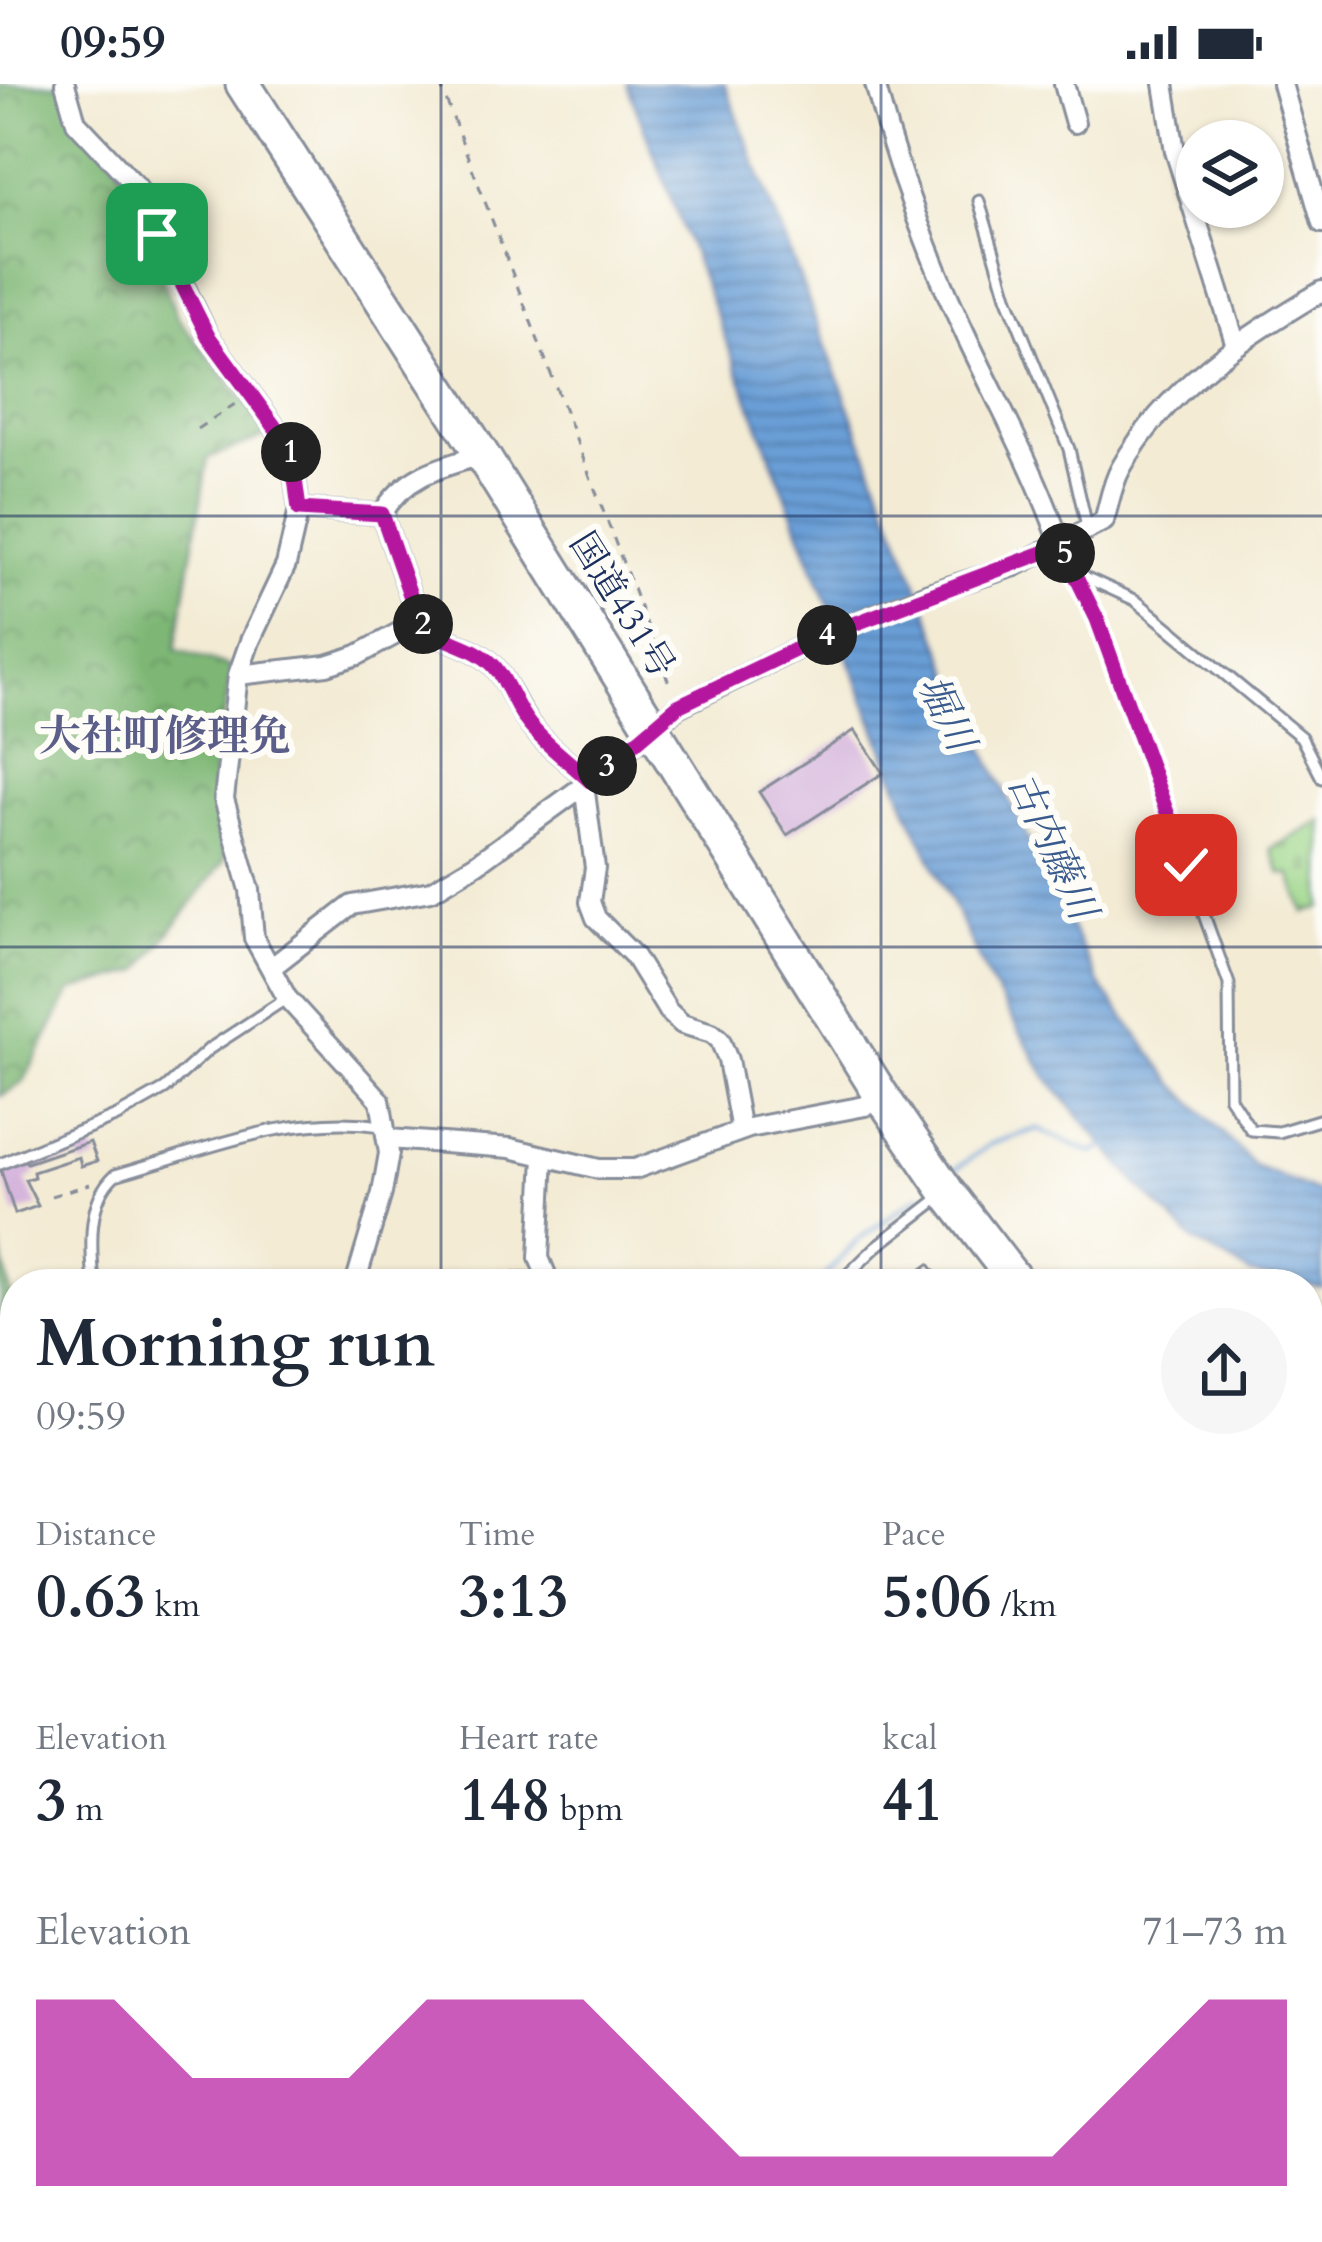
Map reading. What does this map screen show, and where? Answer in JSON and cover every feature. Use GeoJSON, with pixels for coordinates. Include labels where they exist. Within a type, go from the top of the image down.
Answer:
{"type":"FeatureCollection","features":[{"type":"Feature","properties":{"kind":"highway","name":"国道431号"},"geometry":{"type":"LineString","coordinates":[[243,84],[482,455],[665,717],[881,1095],[1006,1269]]}},
{"type":"Feature","properties":{"kind":"street"},"geometry":{"type":"LineString","coordinates":[[65,84],[76,122],[137,188],[200,342],[251,393],[291,449],[299,509],[286,566],[238,675],[224,800],[250,890],[254,938],[287,998],[380,1100],[388,1133],[382,1193],[359,1269]]}},
{"type":"Feature","properties":{"kind":"street"},"geometry":{"type":"LineString","coordinates":[[875,84],[898,173],[969,342],[1033,472],[1061,546]]}},
{"type":"Feature","properties":{"kind":"street"},"geometry":{"type":"LineString","coordinates":[[1064,84],[1075,123]]}},
{"type":"Feature","properties":{"kind":"street"},"geometry":{"type":"LineString","coordinates":[[1164,84],[1175,152],[1236,345]]}},
{"type":"Feature","properties":{"kind":"street"},"geometry":{"type":"LineString","coordinates":[[1282,84],[1322,223]]}},
{"type":"Feature","properties":{"kind":"street"},"geometry":{"type":"LineString","coordinates":[[272,967],[352,905],[431,891],[476,864],[587,783],[665,717],[830,633],[929,593],[1015,566],[1104,521],[1119,471],[1166,404],[1236,345],[1322,291]]}},
{"type":"Feature","properties":{"kind":"street"},"geometry":{"type":"LineString","coordinates":[[382,514],[394,494],[429,470],[482,455]]}},
{"type":"Feature","properties":{"kind":"street"},"geometry":{"type":"LineString","coordinates":[[299,509],[382,514]]}},
{"type":"Feature","properties":{"kind":"street"},"geometry":{"type":"LineString","coordinates":[[382,514],[420,621],[442,640],[478,652],[496,668],[534,730],[587,783],[595,868],[590,902],[596,918],[634,956],[668,1011],[682,1024],[720,1040],[741,1130]]}},
{"type":"Feature","properties":{"kind":"street"},"geometry":{"type":"LineString","coordinates":[[1041,553],[1055,569]]}},
{"type":"Feature","properties":{"kind":"street"},"geometry":{"type":"LineString","coordinates":[[238,675],[327,665],[358,656],[420,621]]}},
{"type":"Feature","properties":{"kind":"street"},"geometry":{"type":"LineString","coordinates":[[388,1133],[510,1148],[599,1169],[635,1169],[741,1130],[865,1106],[881,1095]]}},
{"type":"Feature","properties":{"kind":"street"},"geometry":{"type":"LineString","coordinates":[[544,1156],[539,1258],[544,1269]]}},
{"type":"Feature","properties":{"kind":"lane"},"geometry":{"type":"LineString","coordinates":[[979,201],[1007,296],[1069,449],[1088,531]]}},
{"type":"Feature","properties":{"kind":"lane"},"geometry":{"type":"LineString","coordinates":[[1061,546],[1097,619],[1228,985],[1230,1098],[1251,1130],[1279,1132],[1322,1119]]}},
{"type":"Feature","properties":{"kind":"lane"},"geometry":{"type":"LineString","coordinates":[[1076,574],[1135,600],[1264,706],[1300,737],[1322,778]]}},
{"type":"Feature","properties":{"kind":"lane"},"geometry":{"type":"LineString","coordinates":[[0,1165],[117,1116],[166,1089],[209,1049],[287,998]]}},
{"type":"Feature","properties":{"kind":"lane"},"geometry":{"type":"LineString","coordinates":[[93,1269],[90,1234],[107,1181],[114,1176],[259,1132],[309,1123],[347,1121],[388,1133]]}},
{"type":"Feature","properties":{"kind":"lane"},"geometry":{"type":"LineString","coordinates":[[854,1269],[947,1192]]}},
{"type":"Feature","properties":{"kind":"path"},"geometry":{"type":"LineString","coordinates":[[440,84],[665,717]]}},
{"type":"Feature","properties":{"kind":"path"},"geometry":{"type":"LineString","coordinates":[[196,429],[251,393]]}},
{"type":"Feature","properties":{"kind":"path"},"geometry":{"type":"LineString","coordinates":[[51,1196],[114,1176]]}},
{"type":"Feature","properties":{"kind":"green space"},"geometry":{"type":"Polygon","coordinates":[[[0,84],[67,84],[119,168],[177,317],[271,434],[208,458],[176,649],[233,668],[214,768],[225,860],[140,971],[71,991],[23,1083],[0,1096],[0,84]]]}},
{"type":"Feature","properties":{"kind":"green space"},"geometry":{"type":"Polygon","coordinates":[[[1322,821],[1322,908],[1305,913],[1290,874],[1281,874],[1271,849],[1322,821]]]}},
{"type":"Feature","properties":{"kind":"water","name":"堀川"},"geometry":{"type":"Polygon","coordinates":[[[627,84],[725,84],[968,716],[1099,984],[1173,1082],[1255,1166],[1322,1194],[1322,1269],[1243,1269],[1194,1241],[1137,1184],[1047,1078],[990,982],[908,812],[627,84]]]}},
{"type":"Feature","properties":{"kind":"building"},"geometry":{"type":"Polygon","coordinates":[[[855,730],[883,773],[787,835],[759,792],[855,730]]]}},
{"type":"Feature","properties":{"kind":"building"},"geometry":{"type":"Polygon","coordinates":[[[90,1142],[97,1161],[81,1166],[79,1157],[33,1172],[34,1177],[25,1180],[38,1206],[15,1214],[0,1168],[90,1142]]]}},
{"type":"Feature","properties":{"kind":"waterway"},"geometry":{"type":"LineString","coordinates":[[953,1171],[990,1144],[1037,1129],[1093,1153],[1109,1143]]}},
{"type":"Feature","properties":{"kind":"waterway"},"geometry":{"type":"LineString","coordinates":[[831,1269],[859,1239],[920,1195]]}},
{"type":"Feature","properties":{"kind":"district","name":"大社町修理免"},"geometry":{"type":"Point","coordinates":[165,736]}},
{"type":"Feature","properties":{"kind":"route"},"geometry":{"type":"LineString","coordinates":[[157,234],[208,336],[291,449],[299,509],[382,514],[425,628],[442,640],[478,652],[496,668],[534,730],[590,781],[678,706],[830,633],[1061,546],[1097,619],[1186,865]]}},
{"type":"Feature","properties":{"kind":"water label","name":"古内藤川"},"geometry":{"type":"Point","coordinates":[1052,846]}}]}
